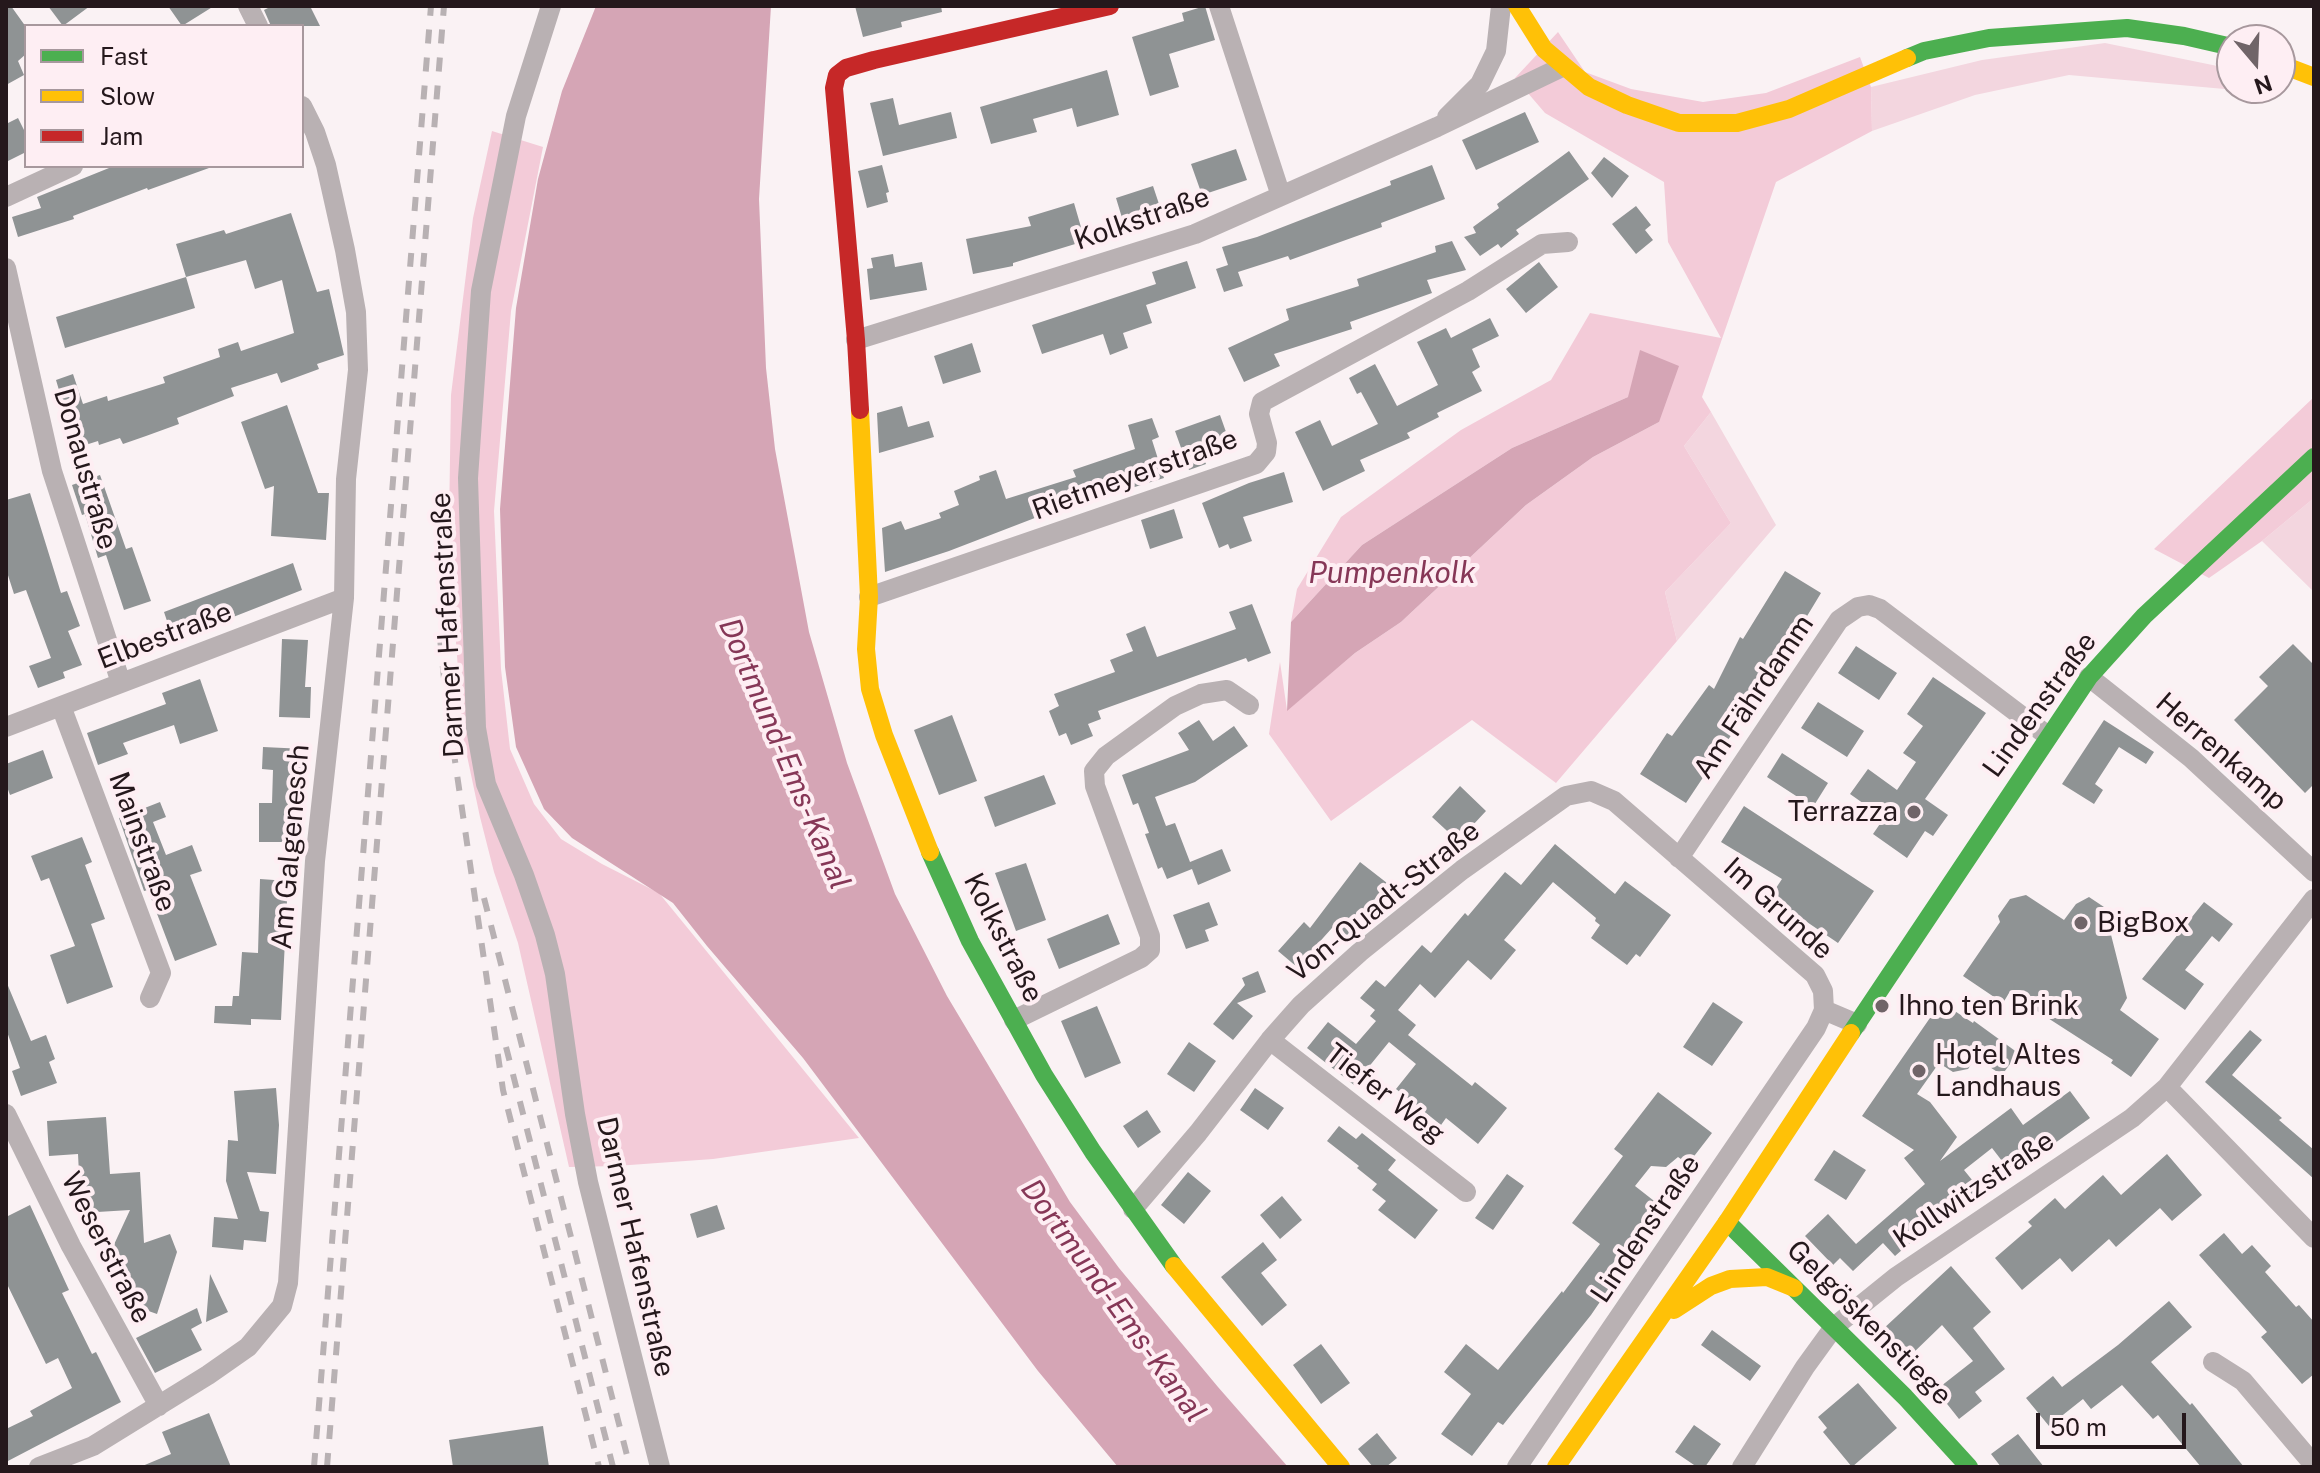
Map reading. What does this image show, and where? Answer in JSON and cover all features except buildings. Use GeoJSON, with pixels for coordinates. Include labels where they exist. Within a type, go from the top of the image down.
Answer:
{"type":"FeatureCollection","features":[{"type":"Feature","properties":{"kind":"street"},"geometry":{"type":"LineString","coordinates":[[248,6],[257,24]]}},
{"type":"Feature","properties":{"kind":"street","name":"Darmer Hafenstraße"},"geometry":{"type":"LineString","coordinates":[[551,6],[516,116],[481,291],[468,478],[476,728],[486,784],[524,875],[555,974],[588,1182],[660,1467]]}},
{"type":"Feature","properties":{"kind":"street","name":"Kolkstraße"},"geometry":{"type":"LineString","coordinates":[[1110,6],[846,68],[837,75],[834,88],[856,340],[869,597],[866,649],[869,678],[884,735],[941,879],[970,941],[1071,1120],[1165,1255],[1341,1467]]}},
{"type":"Feature","properties":{"kind":"street"},"geometry":{"type":"LineString","coordinates":[[1219,6],[1281,196]]}},
{"type":"Feature","properties":{"kind":"street","name":"Kolkstraße"},"geometry":{"type":"LineString","coordinates":[[1437,127],[1480,84],[1496,51],[1501,6]]}},
{"type":"Feature","properties":{"kind":"street"},"geometry":{"type":"LineString","coordinates":[[1517,6],[1544,49],[1562,67],[1598,92],[1679,123],[1737,123],[1789,109],[1924,51],[1989,38],[2127,28],[2216,43]]}},
{"type":"Feature","properties":{"kind":"street","name":"Kolkstraße"},"geometry":{"type":"LineString","coordinates":[[856,340],[1195,234],[1437,127],[1562,67]]}},
{"type":"Feature","properties":{"kind":"street","name":"Am Galgenesch"},"geometry":{"type":"LineString","coordinates":[[39,1467],[93,1446],[248,1347],[282,1306],[288,1283],[315,861],[344,598],[346,479],[358,370],[356,312],[345,250],[326,165],[304,110]]}},
{"type":"Feature","properties":{"kind":"street"},"geometry":{"type":"LineString","coordinates":[[6,197],[69,168]]}},
{"type":"Feature","properties":{"kind":"street","name":"Rietmeyerstraße"},"geometry":{"type":"LineString","coordinates":[[869,597],[1256,464],[1266,452],[1267,443],[1259,414],[1262,402],[1468,291],[1542,244],[1568,242]]}},
{"type":"Feature","properties":{"kind":"street","name":"Donaustraße"},"geometry":{"type":"LineString","coordinates":[[6,268],[52,471],[121,683]]}},
{"type":"Feature","properties":{"kind":"street","name":"Lindenstraße"},"geometry":{"type":"LineString","coordinates":[[1556,1467],[1727,1222],[2089,677],[2144,616],[2314,457]]}},
{"type":"Feature","properties":{"kind":"street","name":"Elbestraße"},"geometry":{"type":"LineString","coordinates":[[6,727],[344,598]]}},
{"type":"Feature","properties":{"kind":"street","name":"Am Fährdamm"},"geometry":{"type":"LineString","coordinates":[[1679,858],[1839,620],[1858,607],[1869,605],[1880,609],[2048,736]]}},
{"type":"Feature","properties":{"kind":"street","name":"Herrenkamp"},"geometry":{"type":"LineString","coordinates":[[2089,677],[2191,758],[2313,868]]}},
{"type":"Feature","properties":{"kind":"street"},"geometry":{"type":"LineString","coordinates":[[1014,1020],[1141,958],[1150,950],[1150,936],[1095,786],[1094,771],[1106,756],[1175,706],[1201,694],[1227,690],[1249,705]]}},
{"type":"Feature","properties":{"kind":"street","name":"Mainstraße"},"geometry":{"type":"LineString","coordinates":[[61,706],[161,973],[150,998]]}},
{"type":"Feature","properties":{"kind":"street","name":"Von-Quadt-Straße"},"geometry":{"type":"LineString","coordinates":[[1133,1209],[1301,1005],[1360,952],[1462,870],[1566,796],[1591,791],[1614,801],[1679,858]]}},
{"type":"Feature","properties":{"kind":"street","name":"Im Grunde"},"geometry":{"type":"LineString","coordinates":[[1679,858],[1777,939],[1815,975],[1823,991],[1824,1010]]}},
{"type":"Feature","properties":{"kind":"street","name":"Kollwitzstraße"},"geometry":{"type":"LineString","coordinates":[[1742,1467],[1834,1327],[1896,1277],[2132,1118],[2167,1087],[2314,899]]}},
{"type":"Feature","properties":{"kind":"street"},"geometry":{"type":"LineString","coordinates":[[1824,1010],[1857,1024]]}},
{"type":"Feature","properties":{"kind":"street","name":"Lindenstraße"},"geometry":{"type":"LineString","coordinates":[[1517,1467],[1816,1028],[1824,1010]]}},
{"type":"Feature","properties":{"kind":"street","name":"Tiefer Weg"},"geometry":{"type":"LineString","coordinates":[[1270,1040],[1466,1192]]}},
{"type":"Feature","properties":{"kind":"street"},"geometry":{"type":"LineString","coordinates":[[2167,1087],[2314,1238]]}},
{"type":"Feature","properties":{"kind":"street","name":"Weserstraße"},"geometry":{"type":"LineString","coordinates":[[6,1114],[71,1246],[159,1406]]}},
{"type":"Feature","properties":{"kind":"street","name":"Gelgöskenstiege"},"geometry":{"type":"LineString","coordinates":[[1727,1222],[1905,1397],[1969,1467]]}},
{"type":"Feature","properties":{"kind":"street"},"geometry":{"type":"LineString","coordinates":[[1662,1318],[1711,1286],[1730,1279],[1767,1277],[1794,1288]]}},
{"type":"Feature","properties":{"kind":"street"},"geometry":{"type":"LineString","coordinates":[[2213,1362],[2243,1381],[2314,1465]]}},
{"type":"Feature","properties":{"kind":"shaded area"},"geometry":{"type":"Polygon","coordinates":[[[1558,32],[1585,72],[1631,89],[1703,102],[1766,93],[1860,57],[1871,87],[1872,131],[1776,182],[1702,397],[1711,412],[1684,446],[1731,523],[1665,592],[1677,641],[1556,783],[1472,720],[1331,821],[1269,734],[1280,662],[1287,710],[1355,653],[1401,622],[1526,505],[1593,457],[1659,422],[1628,397],[1512,448],[1362,545],[1291,622],[1297,589],[1341,517],[1461,430],[1551,380],[1590,313],[1721,338],[1668,242],[1664,182],[1545,113],[1515,78],[1558,32]]]}},
{"type":"Feature","properties":{"kind":"shaded area"},"geometry":{"type":"Polygon","coordinates":[[[2105,43],[2216,66],[2216,88],[2069,75],[1975,95],[1872,131],[1871,87],[1982,60],[2105,43]]]}},
{"type":"Feature","properties":{"kind":"shaded area"},"geometry":{"type":"Polygon","coordinates":[[[492,131],[543,147],[511,311],[494,511],[501,669],[510,749],[534,804],[561,839],[659,893],[859,1138],[713,1159],[569,1167],[518,943],[494,872],[463,737],[449,522],[451,395],[473,218],[492,131]]]}},
{"type":"Feature","properties":{"kind":"shaded area"},"geometry":{"type":"Polygon","coordinates":[[[2314,397],[2314,498],[2262,541],[2209,578],[2154,549],[2314,397]]]}},
{"type":"Feature","properties":{"kind":"shaded area"},"geometry":{"type":"Polygon","coordinates":[[[1711,412],[1776,525],[1677,641],[1665,592],[1731,523],[1684,446],[1711,412]]]}},
{"type":"Feature","properties":{"kind":"shaded area"},"geometry":{"type":"Polygon","coordinates":[[[2314,498],[2314,592],[2262,541],[2314,498]]]}},
{"type":"Feature","properties":{"kind":"water","name":"Dortmund-Ems-Kanal"},"geometry":{"type":"Polygon","coordinates":[[[596,6],[771,6],[759,199],[766,368],[775,449],[809,632],[847,763],[895,894],[947,996],[1070,1202],[1119,1268],[1288,1467],[1118,1467],[1038,1371],[803,1058],[673,903],[572,838],[544,809],[516,747],[505,667],[500,509],[516,308],[538,179],[562,91],[596,6]]]}},
{"type":"Feature","properties":{"kind":"water","name":"Pumpenkolk"},"geometry":{"type":"Polygon","coordinates":[[[1640,350],[1679,366],[1659,422],[1593,457],[1526,505],[1401,622],[1355,653],[1287,711],[1291,622],[1362,545],[1512,448],[1628,397],[1640,350]]]}},
{"type":"Feature","properties":{"kind":"railway"},"geometry":{"type":"LineString","coordinates":[[314,1467],[431,6]]}},
{"type":"Feature","properties":{"kind":"railway"},"geometry":{"type":"LineString","coordinates":[[327,1467],[444,6]]}},
{"type":"Feature","properties":{"kind":"railway"},"geometry":{"type":"LineString","coordinates":[[440,638],[446,699],[503,1090],[599,1467]]}},
{"type":"Feature","properties":{"kind":"railway"},"geometry":{"type":"LineString","coordinates":[[484,898],[630,1467]]}},
{"type":"Feature","properties":{"kind":"railway"},"geometry":{"type":"LineString","coordinates":[[506,1047],[613,1467]]}},
{"type":"Feature","properties":{"kind":"traffic: fast"},"geometry":{"type":"LineString","coordinates":[[1907,58],[1924,51],[1989,38],[2127,28],[2216,43]]}},
{"type":"Feature","properties":{"kind":"traffic: fast"},"geometry":{"type":"LineString","coordinates":[[1851,1033],[2089,677],[2144,616],[2314,457]]}},
{"type":"Feature","properties":{"kind":"traffic: fast"},"geometry":{"type":"LineString","coordinates":[[930,852],[970,941],[1044,1075],[1093,1152],[1174,1266]]}},
{"type":"Feature","properties":{"kind":"traffic: fast"},"geometry":{"type":"LineString","coordinates":[[1727,1222],[1905,1397],[1969,1467]]}},
{"type":"Feature","properties":{"kind":"traffic: slow"},"geometry":{"type":"LineString","coordinates":[[1517,6],[1544,49],[1589,87],[1627,105],[1679,123],[1737,123],[1789,109],[1907,58]]}},
{"type":"Feature","properties":{"kind":"traffic: slow"},"geometry":{"type":"LineString","coordinates":[[2296,70],[2314,77]]}},
{"type":"Feature","properties":{"kind":"traffic: slow"},"geometry":{"type":"LineString","coordinates":[[860,410],[869,597],[866,649],[870,689],[884,735],[930,852]]}},
{"type":"Feature","properties":{"kind":"traffic: slow"},"geometry":{"type":"LineString","coordinates":[[1556,1467],[1727,1222],[1851,1033]]}},
{"type":"Feature","properties":{"kind":"traffic: slow"},"geometry":{"type":"LineString","coordinates":[[1174,1266],[1341,1467]]}},
{"type":"Feature","properties":{"kind":"traffic: slow"},"geometry":{"type":"LineString","coordinates":[[1674,1310],[1711,1286],[1730,1279],[1767,1277],[1794,1288]]}},
{"type":"Feature","properties":{"kind":"traffic: jam"},"geometry":{"type":"LineString","coordinates":[[860,410],[834,88],[837,75],[846,68],[874,60],[1110,6]]}},
{"type":"Feature","properties":{"kind":"place","name":"Terrazza"},"geometry":{"type":"Point","coordinates":[1914,812]}},
{"type":"Feature","properties":{"kind":"place","name":"BigBox"},"geometry":{"type":"Point","coordinates":[2081,923]}},
{"type":"Feature","properties":{"kind":"place","name":"Ihno ten Brink"},"geometry":{"type":"Point","coordinates":[1882,1006]}},
{"type":"Feature","properties":{"kind":"place","name":"Hotel Altes Landhaus"},"geometry":{"type":"Point","coordinates":[1919,1071]}}]}
